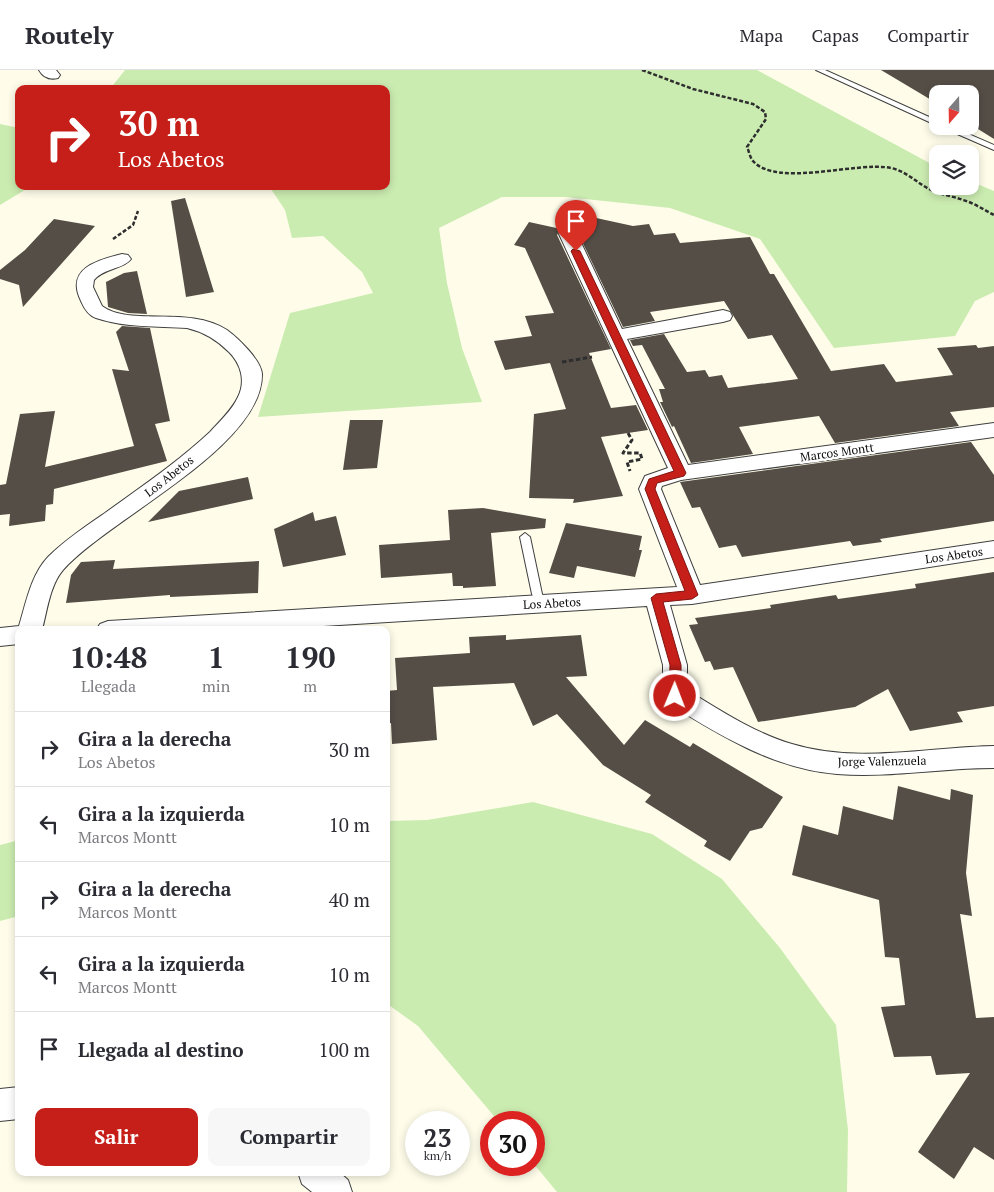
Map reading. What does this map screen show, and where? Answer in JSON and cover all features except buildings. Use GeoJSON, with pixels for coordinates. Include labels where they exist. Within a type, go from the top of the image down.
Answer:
{"type":"FeatureCollection","features":[{"type":"Feature","properties":{"kind":"street"},"geometry":{"type":"LineString","coordinates":[[568,234],[614,336],[680,473]]}},
{"type":"Feature","properties":{"kind":"street","name":"Los Abetos"},"geometry":{"type":"LineString","coordinates":[[31,626],[41,593],[54,564],[77,544],[176,473],[242,409],[252,389],[252,372],[243,356],[228,339],[211,329],[193,323],[114,317],[99,312],[93,307],[85,292],[84,280],[87,274],[122,259]]}},
{"type":"Feature","properties":{"kind":"street"},"geometry":{"type":"LineString","coordinates":[[614,336],[723,316]]}},
{"type":"Feature","properties":{"kind":"street","name":"Marcos Montt"},"geometry":{"type":"LineString","coordinates":[[653,481],[680,473],[994,430]]}},
{"type":"Feature","properties":{"kind":"street"},"geometry":{"type":"LineString","coordinates":[[653,481],[650,489],[692,595]]}},
{"type":"Feature","properties":{"kind":"street","name":"Los Abetos"},"geometry":{"type":"LineString","coordinates":[[172,626],[692,595],[994,549]]}},
{"type":"Feature","properties":{"kind":"street","name":"Jorge Valenzuela"},"geometry":{"type":"LineString","coordinates":[[656,598],[676,665],[675,696],[740,734],[798,756],[837,763],[994,757]]}},
{"type":"Feature","properties":{"kind":"street"},"geometry":{"type":"LineString","coordinates":[[0,637],[15,635]]}},
{"type":"Feature","properties":{"kind":"street"},"geometry":{"type":"LineString","coordinates":[[0,1105],[15,1103]]}},
{"type":"Feature","properties":{"kind":"street"},"geometry":{"type":"LineString","coordinates":[[318,1176],[336,1192]]}},
{"type":"Feature","properties":{"kind":"lane"},"geometry":{"type":"LineString","coordinates":[[819,70],[929,120]]}},
{"type":"Feature","properties":{"kind":"lane"},"geometry":{"type":"LineString","coordinates":[[964,135],[994,148]]}},
{"type":"Feature","properties":{"kind":"lane"},"geometry":{"type":"LineString","coordinates":[[525,537],[537,594],[541,603]]}},
{"type":"Feature","properties":{"kind":"path"},"geometry":{"type":"LineString","coordinates":[[642,70],[693,89],[753,104],[765,112],[766,119],[748,147],[753,161],[770,171],[784,173],[811,172],[847,170],[861,166],[891,168],[906,174],[931,190],[964,200],[994,215]]}},
{"type":"Feature","properties":{"kind":"path"},"geometry":{"type":"LineString","coordinates":[[106,244],[133,225],[138,211]]}},
{"type":"Feature","properties":{"kind":"path"},"geometry":{"type":"LineString","coordinates":[[562,362],[592,357]]}},
{"type":"Feature","properties":{"kind":"path"},"geometry":{"type":"LineString","coordinates":[[628,433],[632,440],[623,453],[640,453],[642,459],[627,462],[631,474],[653,481]]}},
{"type":"Feature","properties":{"kind":"green space"},"geometry":{"type":"Polygon","coordinates":[[[125,70],[757,70],[929,163],[929,195],[979,195],[979,185],[994,191],[994,292],[975,301],[955,336],[834,348],[760,239],[670,208],[566,197],[502,197],[439,228],[447,283],[462,348],[482,402],[258,417],[290,313],[373,293],[362,272],[323,236],[292,238],[285,210],[272,190],[390,190],[390,85],[113,85],[125,70]]]}},
{"type":"Feature","properties":{"kind":"green space"},"geometry":{"type":"Polygon","coordinates":[[[0,124],[15,127],[15,190],[25,190],[0,205],[0,124]]]}},
{"type":"Feature","properties":{"kind":"green space"},"geometry":{"type":"Polygon","coordinates":[[[533,802],[652,834],[722,879],[780,948],[836,1025],[848,1130],[847,1192],[557,1192],[544,1176],[545,1111],[490,1111],[418,1026],[390,1006],[390,821],[427,820],[533,802]]]}},
{"type":"Feature","properties":{"kind":"green space"},"geometry":{"type":"Polygon","coordinates":[[[15,841],[15,917],[0,921],[0,845],[15,841]]]}},
{"type":"Feature","properties":{"kind":"route"},"geometry":{"type":"LineString","coordinates":[[576,251],[614,336],[680,473],[653,481],[650,489],[692,595],[656,598],[676,665],[675,696]]}}]}
